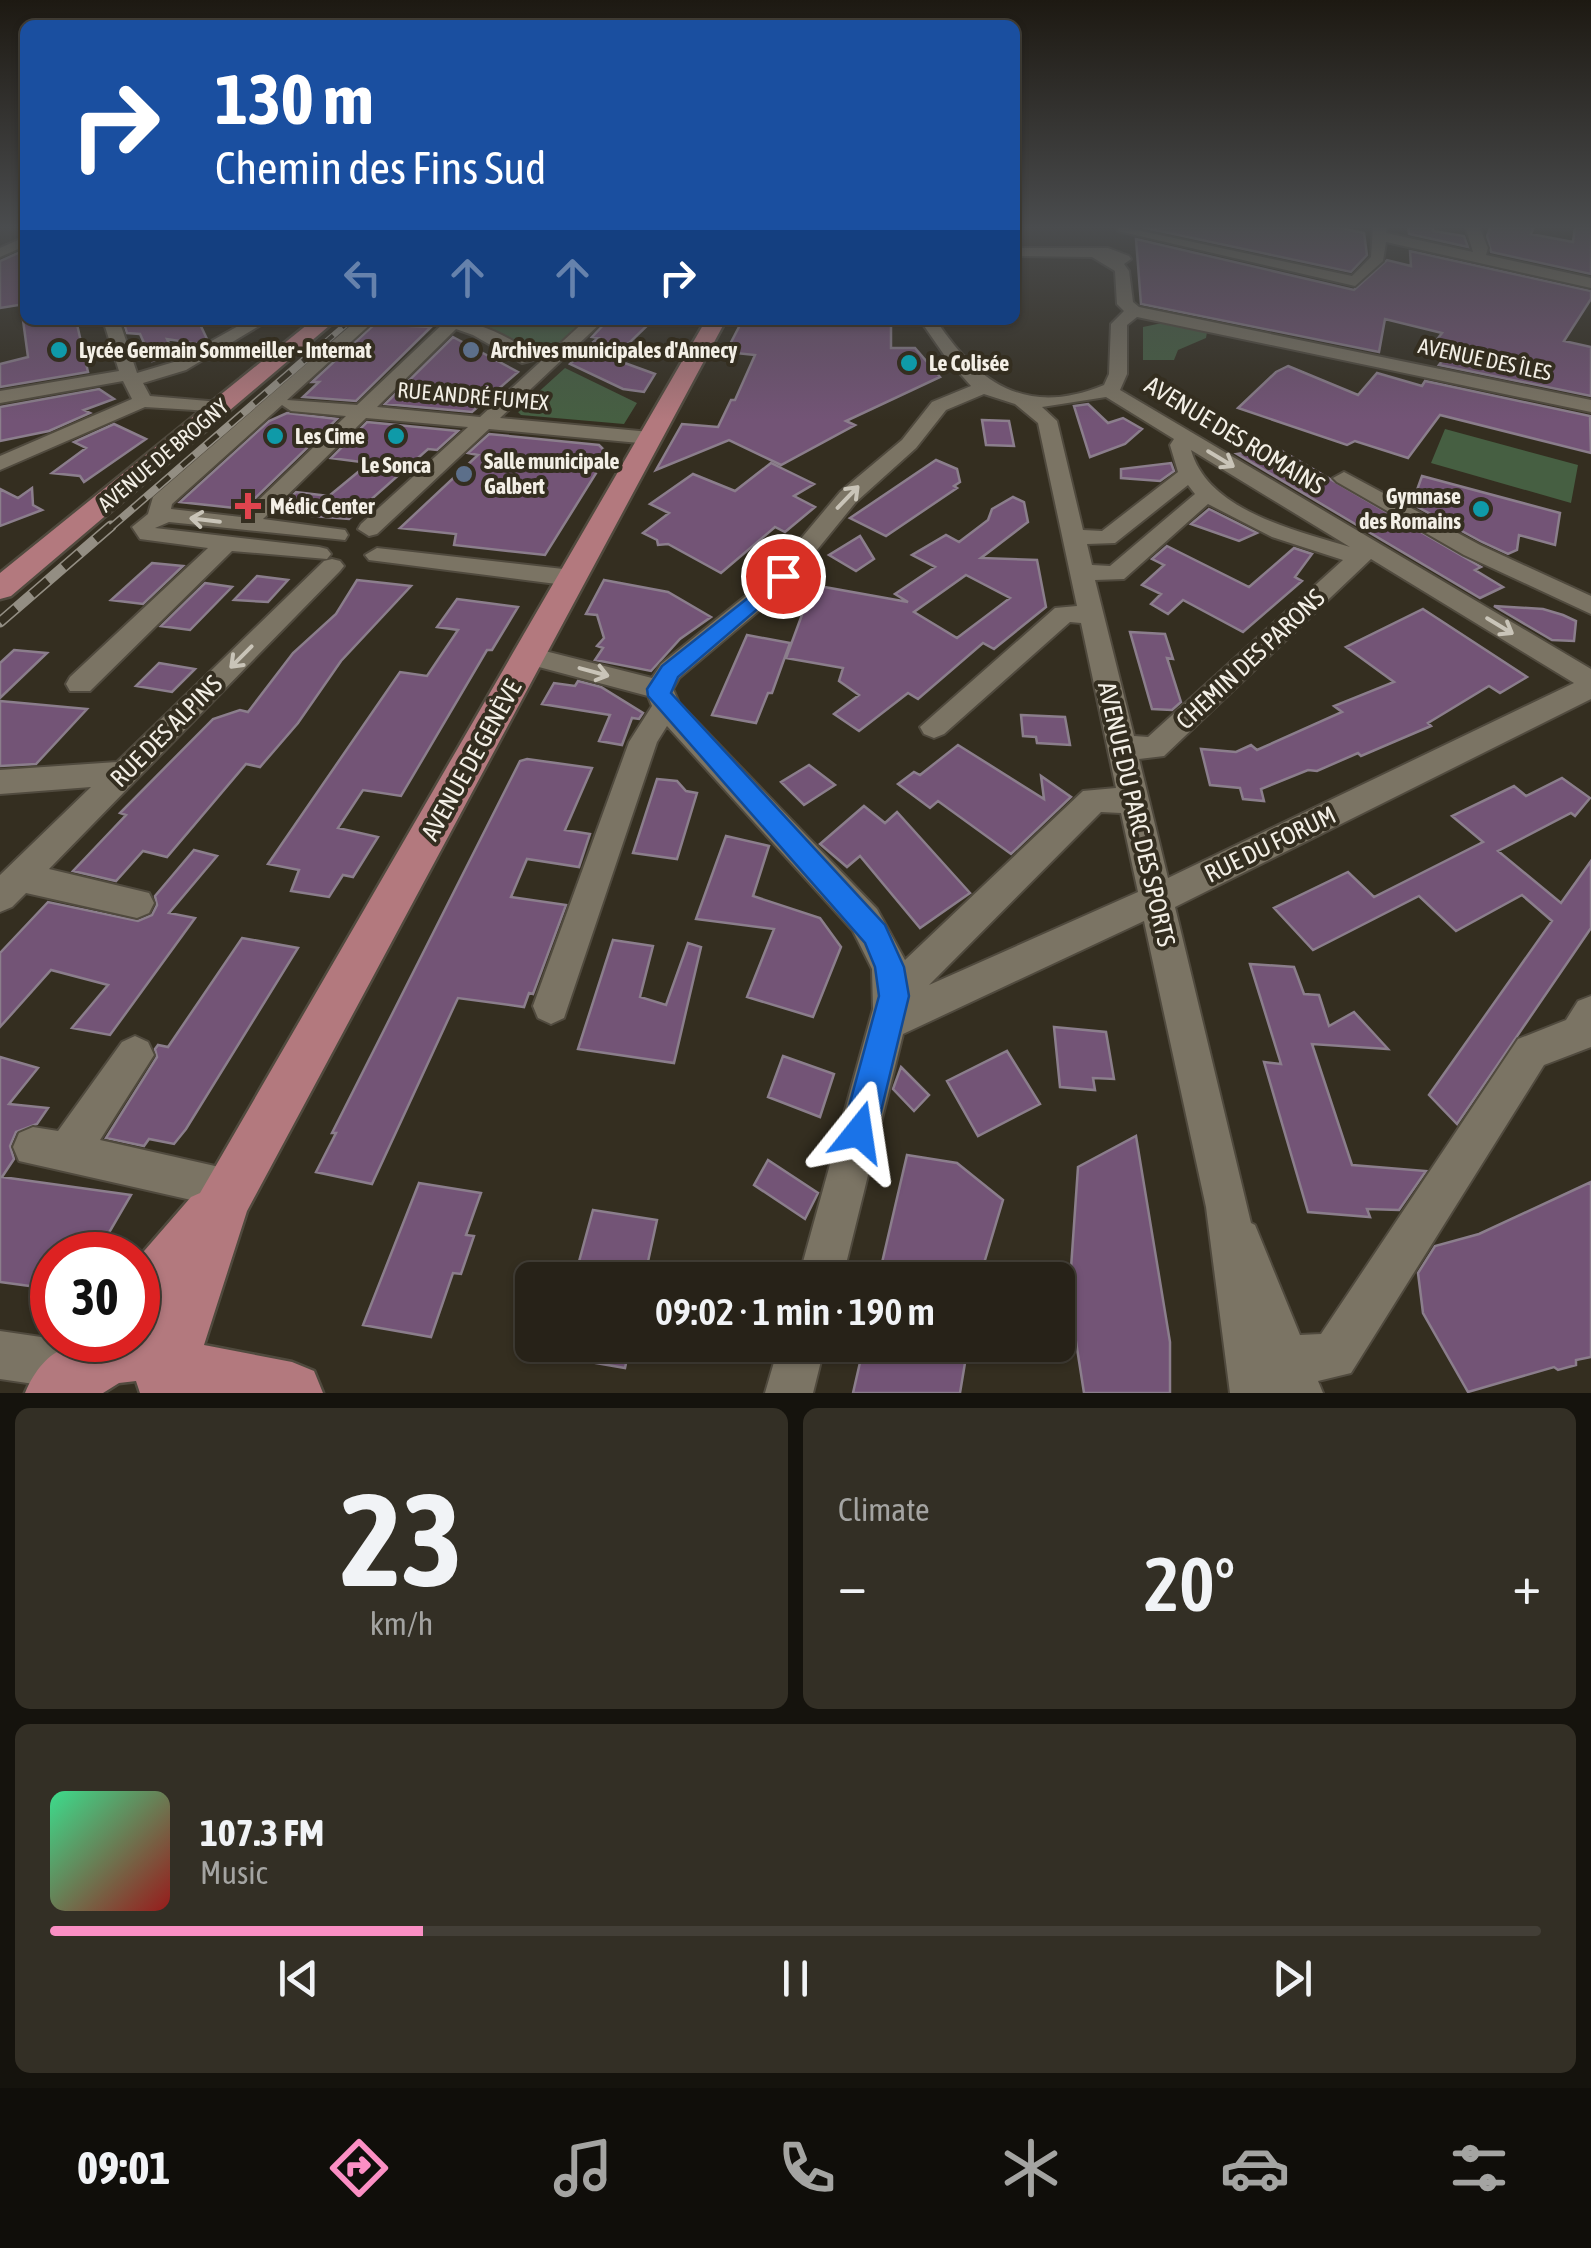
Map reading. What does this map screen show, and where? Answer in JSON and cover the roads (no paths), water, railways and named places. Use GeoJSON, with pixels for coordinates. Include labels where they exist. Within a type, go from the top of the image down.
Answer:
{"type":"FeatureCollection","features":[{"type":"Feature","properties":{"kind":"main road","name":"AVENUE DE BROGNY"},"geometry":{"type":"LineString","coordinates":[[0,590],[320,325]]}},
{"type":"Feature","properties":{"kind":"main road","name":"AVENUE DE GENÈVE"},"geometry":{"type":"LineString","coordinates":[[160,1275],[227,1194],[713,325]]}},
{"type":"Feature","properties":{"kind":"main road","name":"AVENUE DE GENÈVE"},"geometry":{"type":"LineString","coordinates":[[168,1380],[227,1194]]}},
{"type":"Feature","properties":{"kind":"main road"},"geometry":{"type":"LineString","coordinates":[[82,1367],[123,1351],[141,1351],[168,1380],[292,1393]]}},
{"type":"Feature","properties":{"kind":"street"},"geometry":{"type":"LineString","coordinates":[[932,325],[984,386],[1053,411],[1108,391],[1117,380],[1120,321],[1134,311],[1125,304],[1124,291]]}},
{"type":"Feature","properties":{"kind":"street","name":"AVENUE DES ÎLES"},"geometry":{"type":"LineString","coordinates":[[1134,311],[1591,406]]}},
{"type":"Feature","properties":{"kind":"street"},"geometry":{"type":"LineString","coordinates":[[113,325],[130,378],[143,402]]}},
{"type":"Feature","properties":{"kind":"street"},"geometry":{"type":"LineString","coordinates":[[0,397],[130,378],[180,366],[251,325]]}},
{"type":"Feature","properties":{"kind":"street"},"geometry":{"type":"LineString","coordinates":[[159,517],[161,502],[282,404],[362,325]]}},
{"type":"Feature","properties":{"kind":"street"},"geometry":{"type":"LineString","coordinates":[[572,578],[377,554],[356,564],[144,532],[146,523],[159,517],[337,535],[369,530],[484,422],[536,363],[589,325]]}},
{"type":"Feature","properties":{"kind":"street"},"geometry":{"type":"LineString","coordinates":[[246,524],[364,411],[462,327],[470,335],[536,363]]}},
{"type":"Feature","properties":{"kind":"street"},"geometry":{"type":"LineString","coordinates":[[551,1006],[670,671],[783,576],[848,496],[902,452],[939,406],[984,386]]}},
{"type":"Feature","properties":{"kind":"street","name":"AVENUE DES ROMAINS"},"geometry":{"type":"LineString","coordinates":[[1108,391],[1364,552],[1591,680]]}},
{"type":"Feature","properties":{"kind":"street"},"geometry":{"type":"LineString","coordinates":[[0,464],[143,402],[220,408]]}},
{"type":"Feature","properties":{"kind":"street","name":"RUE ANDRÉ FUMEX"},"geometry":{"type":"LineString","coordinates":[[282,404],[650,438]]}},
{"type":"Feature","properties":{"kind":"street","name":"AVENUE DU PARC DES SPORTS"},"geometry":{"type":"LineString","coordinates":[[1053,411],[1073,537],[1227,1207],[1254,1393]]}},
{"type":"Feature","properties":{"kind":"street"},"geometry":{"type":"LineString","coordinates":[[1187,438],[1178,449],[1191,472],[1207,494],[1240,516],[1364,552]]}},
{"type":"Feature","properties":{"kind":"street"},"geometry":{"type":"LineString","coordinates":[[1073,537],[1106,538],[1191,472]]}},
{"type":"Feature","properties":{"kind":"street"},"geometry":{"type":"LineString","coordinates":[[1344,478],[1472,550],[1591,606]]}},
{"type":"Feature","properties":{"kind":"street"},"geometry":{"type":"LineString","coordinates":[[1081,572],[1116,574],[1207,494]]}},
{"type":"Feature","properties":{"kind":"street"},"geometry":{"type":"LineString","coordinates":[[369,530],[384,539],[377,554]]}},
{"type":"Feature","properties":{"kind":"street","name":"RUE DES ALPINS"},"geometry":{"type":"LineString","coordinates":[[10,887],[326,560],[326,542],[337,535]]}},
{"type":"Feature","properties":{"kind":"street"},"geometry":{"type":"LineString","coordinates":[[80,684],[226,543]]}},
{"type":"Feature","properties":{"kind":"street","name":"CHEMIN DES PARONS"},"geometry":{"type":"LineString","coordinates":[[1122,747],[1154,748],[1364,552]]}},
{"type":"Feature","properties":{"kind":"street"},"geometry":{"type":"LineString","coordinates":[[934,727],[1064,614],[1091,615]]}},
{"type":"Feature","properties":{"kind":"street"},"geometry":{"type":"LineString","coordinates":[[529,656],[663,699],[865,920],[890,967],[891,1009],[825,1262]]}},
{"type":"Feature","properties":{"kind":"street","name":"RUE DU FORUM"},"geometry":{"type":"LineString","coordinates":[[891,1009],[1156,900],[1582,692],[1591,680]]}},
{"type":"Feature","properties":{"kind":"street"},"geometry":{"type":"LineString","coordinates":[[0,782],[124,773]]}},
{"type":"Feature","properties":{"kind":"street"},"geometry":{"type":"LineString","coordinates":[[891,1009],[1094,800],[1134,801]]}},
{"type":"Feature","properties":{"kind":"street"},"geometry":{"type":"LineString","coordinates":[[10,887],[137,903]]}},
{"type":"Feature","properties":{"kind":"street"},"geometry":{"type":"LineString","coordinates":[[1294,1376],[1334,1356],[1531,1052],[1579,1033],[1591,1014]]}},
{"type":"Feature","properties":{"kind":"street"},"geometry":{"type":"LineString","coordinates":[[135,1055],[50,1150],[227,1194]]}},
{"type":"Feature","properties":{"kind":"street","name":"AVENUE DU PARC DES SPORTS"},"geometry":{"type":"LineString","coordinates":[[1227,1207],[1294,1376]]}},
{"type":"Feature","properties":{"kind":"street"},"geometry":{"type":"LineString","coordinates":[[0,1355],[82,1367]]}},
{"type":"Feature","properties":{"kind":"street"},"geometry":{"type":"LineString","coordinates":[[790,1393],[798,1362]]}},
{"type":"Feature","properties":{"kind":"railway"},"geometry":{"type":"LineString","coordinates":[[306,359],[345,325]]}},
{"type":"Feature","properties":{"kind":"railway"},"geometry":{"type":"LineString","coordinates":[[109,529],[309,356]]}},
{"type":"Feature","properties":{"kind":"railway"},"geometry":{"type":"LineString","coordinates":[[0,622],[111,526]]}},
{"type":"Feature","properties":{"kind":"place","name":"Lycée Germain Sommeiller - Internat"},"geometry":{"type":"Point","coordinates":[59,350]}},
{"type":"Feature","properties":{"kind":"place","name":"Archives municipales d'Annecy"},"geometry":{"type":"Point","coordinates":[471,350]}},
{"type":"Feature","properties":{"kind":"place","name":"Le Colisée"},"geometry":{"type":"Point","coordinates":[909,363]}},
{"type":"Feature","properties":{"kind":"place","name":"Les Cime"},"geometry":{"type":"Point","coordinates":[275,436]}},
{"type":"Feature","properties":{"kind":"place","name":"Le Sonca"},"geometry":{"type":"Point","coordinates":[396,436]}},
{"type":"Feature","properties":{"kind":"place","name":"Salle municipale Galbert"},"geometry":{"type":"Point","coordinates":[464,474]}},
{"type":"Feature","properties":{"kind":"place","name":"Médic Center"},"geometry":{"type":"Point","coordinates":[248,506]}},
{"type":"Feature","properties":{"kind":"place","name":"Gymnase des Romains"},"geometry":{"type":"Point","coordinates":[1481,509]}}]}
